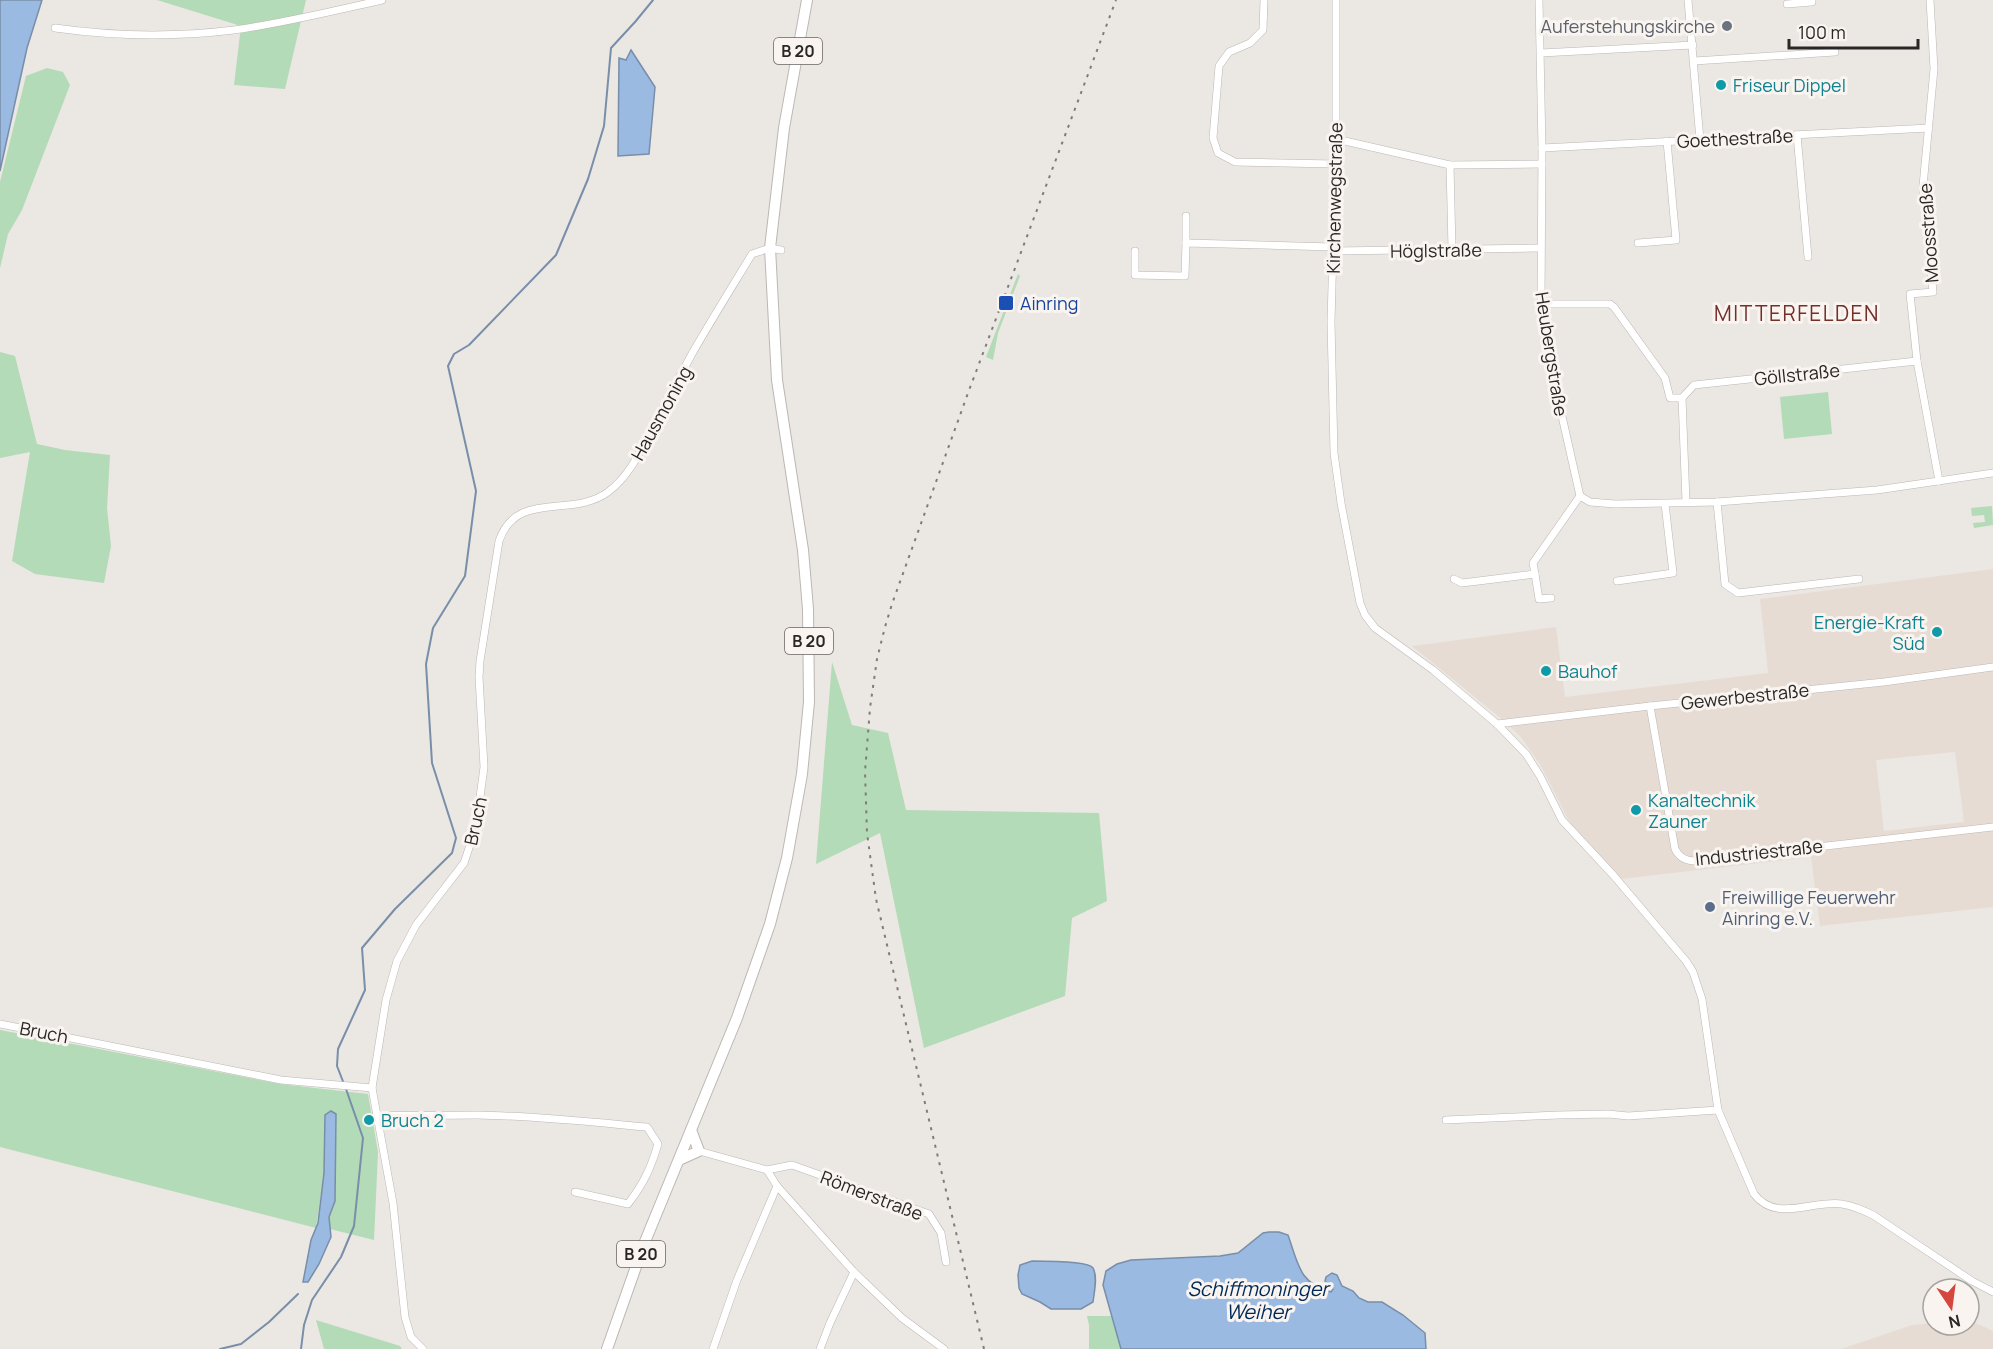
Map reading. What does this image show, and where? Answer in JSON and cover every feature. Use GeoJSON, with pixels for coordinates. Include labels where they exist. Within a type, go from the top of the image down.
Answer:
{"type":"FeatureCollection","features":[{"type":"Feature","properties":{"kind":"main road","name":"B 20"},"geometry":{"type":"LineString","coordinates":[[607,1349],[644,1244],[737,1018],[770,924],[796,815],[807,736],[810,650],[804,550],[777,380],[776,249],[784,128],[807,0]]}},
{"type":"Feature","properties":{"kind":"main road"},"geometry":{"type":"LineString","coordinates":[[679,1160],[699,1151],[691,1130]]}},
{"type":"Feature","properties":{"kind":"street"},"geometry":{"type":"LineString","coordinates":[[55,28],[96,34],[232,30],[382,0]]}},
{"type":"Feature","properties":{"kind":"street"},"geometry":{"type":"LineString","coordinates":[[1264,0],[1263,30],[1250,43],[1229,52],[1219,66],[1213,138],[1218,153],[1235,162],[1335,164]]}},
{"type":"Feature","properties":{"kind":"street","name":"Kirchenwegstraße"},"geometry":{"type":"LineString","coordinates":[[1336,0],[1336,139],[1331,322],[1334,453],[1355,584],[1365,615],[1381,634],[1433,670],[1497,724],[1526,753],[1562,820],[1677,948],[1693,972],[1702,999],[1718,1110],[1759,1201],[1777,1210],[1831,1204],[1859,1209],[1874,1215],[1972,1281],[1993,1292]]}},
{"type":"Feature","properties":{"kind":"street","name":"Heubergstraße"},"geometry":{"type":"LineString","coordinates":[[1539,0],[1542,148],[1541,304],[1559,403],[1580,496]]}},
{"type":"Feature","properties":{"kind":"street"},"geometry":{"type":"LineString","coordinates":[[1688,0],[1700,140]]}},
{"type":"Feature","properties":{"kind":"street"},"geometry":{"type":"LineString","coordinates":[[1786,4],[1812,2],[1812,0]]}},
{"type":"Feature","properties":{"kind":"street","name":"Moosstraße"},"geometry":{"type":"LineString","coordinates":[[1930,0],[1934,69],[1923,186],[1933,292],[1910,294],[1917,361],[1939,481]]}},
{"type":"Feature","properties":{"kind":"street"},"geometry":{"type":"LineString","coordinates":[[1541,53],[1693,45]]}},
{"type":"Feature","properties":{"kind":"street"},"geometry":{"type":"LineString","coordinates":[[1694,61],[1835,52]]}},
{"type":"Feature","properties":{"kind":"street","name":"Goethestraße"},"geometry":{"type":"LineString","coordinates":[[1542,148],[1929,128]]}},
{"type":"Feature","properties":{"kind":"street"},"geometry":{"type":"LineString","coordinates":[[1797,135],[1808,257]]}},
{"type":"Feature","properties":{"kind":"street"},"geometry":{"type":"LineString","coordinates":[[1336,139],[1450,165],[1542,164]]}},
{"type":"Feature","properties":{"kind":"street"},"geometry":{"type":"LineString","coordinates":[[1638,243],[1676,240],[1667,141]]}},
{"type":"Feature","properties":{"kind":"street"},"geometry":{"type":"LineString","coordinates":[[1450,165],[1452,249]]}},
{"type":"Feature","properties":{"kind":"street"},"geometry":{"type":"LineString","coordinates":[[1135,250],[1135,275],[1185,276],[1186,216]]}},
{"type":"Feature","properties":{"kind":"street","name":"Höglstraße"},"geometry":{"type":"LineString","coordinates":[[1186,243],[1333,249],[1540,248]]}},
{"type":"Feature","properties":{"kind":"street","name":"Hausmoning"},"geometry":{"type":"LineString","coordinates":[[502,531],[518,514],[528,510],[578,505],[593,501],[609,491],[631,467],[696,348],[752,254],[776,249]]}},
{"type":"Feature","properties":{"kind":"street"},"geometry":{"type":"LineString","coordinates":[[1541,304],[1610,304],[1665,378],[1670,398],[1682,398],[1686,502]]}},
{"type":"Feature","properties":{"kind":"street","name":"Göllstraße"},"geometry":{"type":"LineString","coordinates":[[1682,398],[1694,385],[1917,361]]}},
{"type":"Feature","properties":{"kind":"street"},"geometry":{"type":"LineString","coordinates":[[1551,598],[1539,599],[1533,563],[1580,496],[1590,502],[1665,504],[1877,490],[1993,473]]}},
{"type":"Feature","properties":{"kind":"street"},"geometry":{"type":"LineString","coordinates":[[1717,501],[1725,584],[1738,593],[1859,579]]}},
{"type":"Feature","properties":{"kind":"street"},"geometry":{"type":"LineString","coordinates":[[1617,581],[1673,573],[1665,504]]}},
{"type":"Feature","properties":{"kind":"street","name":"Bruch"},"geometry":{"type":"LineString","coordinates":[[423,1349],[411,1338],[405,1317],[393,1203],[372,1088],[386,1000],[397,961],[416,925],[464,862],[476,827],[484,767],[480,661],[502,531]]}},
{"type":"Feature","properties":{"kind":"street"},"geometry":{"type":"LineString","coordinates":[[1454,579],[1462,583],[1535,574]]}},
{"type":"Feature","properties":{"kind":"street","name":"Gewerbestraße"},"geometry":{"type":"LineString","coordinates":[[1497,724],[1884,682],[1993,667]]}},
{"type":"Feature","properties":{"kind":"street","name":"Industriestraße"},"geometry":{"type":"LineString","coordinates":[[1650,706],[1676,849],[1685,860],[1993,826]]}},
{"type":"Feature","properties":{"kind":"street","name":"Bruch"},"geometry":{"type":"LineString","coordinates":[[0,1024],[281,1080],[372,1088]]}},
{"type":"Feature","properties":{"kind":"street"},"geometry":{"type":"LineString","coordinates":[[1446,1120],[1558,1114],[1645,1116],[1718,1110]]}},
{"type":"Feature","properties":{"kind":"street"},"geometry":{"type":"LineString","coordinates":[[376,1115],[441,1117],[478,1115],[647,1127],[658,1144],[652,1167],[628,1204],[575,1192]]}},
{"type":"Feature","properties":{"kind":"street","name":"Römerstraße"},"geometry":{"type":"LineString","coordinates":[[699,1151],[766,1170],[792,1165],[929,1214],[941,1233],[946,1262]]}},
{"type":"Feature","properties":{"kind":"street"},"geometry":{"type":"LineString","coordinates":[[766,1170],[777,1186],[854,1272],[902,1318],[944,1349]]}},
{"type":"Feature","properties":{"kind":"street"},"geometry":{"type":"LineString","coordinates":[[713,1349],[737,1280],[777,1186]]}},
{"type":"Feature","properties":{"kind":"street"},"geometry":{"type":"LineString","coordinates":[[820,1349],[854,1272]]}},
{"type":"Feature","properties":{"kind":"shaded area"},"geometry":{"type":"Polygon","coordinates":[[[1993,569],[1993,907],[1820,926],[1811,857],[1621,879],[1571,825],[1541,766],[1521,737],[1412,646],[1556,627],[1565,697],[1768,673],[1760,599],[1993,569]],[[1955,752],[1876,760],[1884,831],[1964,822],[1955,752]]]}},
{"type":"Feature","properties":{"kind":"shaded area"},"geometry":{"type":"Polygon","coordinates":[[[1921,1324],[1921,1337],[1981,1337],[1981,1326],[1993,1331],[1993,1349],[1841,1349],[1912,1325],[1921,1324]]]}},
{"type":"Feature","properties":{"kind":"green space"},"geometry":{"type":"Polygon","coordinates":[[[157,0],[306,0],[285,89],[234,85],[241,26],[157,0]]]}},
{"type":"Feature","properties":{"kind":"green space"},"geometry":{"type":"Polygon","coordinates":[[[47,68],[63,72],[70,85],[22,210],[8,234],[0,268],[0,182],[26,76],[47,68]]]}},
{"type":"Feature","properties":{"kind":"green space"},"geometry":{"type":"Polygon","coordinates":[[[1018,274],[1020,276],[998,333],[993,360],[986,357],[1018,274]]]}},
{"type":"Feature","properties":{"kind":"green space"},"geometry":{"type":"Polygon","coordinates":[[[0,352],[15,356],[37,444],[110,455],[107,508],[111,546],[104,583],[35,574],[12,561],[30,452],[0,458],[0,352]]]}},
{"type":"Feature","properties":{"kind":"green space"},"geometry":{"type":"Polygon","coordinates":[[[1828,392],[1832,434],[1784,439],[1780,397],[1828,392]]]}},
{"type":"Feature","properties":{"kind":"green space"},"geometry":{"type":"Polygon","coordinates":[[[1992,506],[1993,525],[1974,528],[1973,523],[1985,522],[1984,515],[1972,516],[1971,508],[1992,506]]]}},
{"type":"Feature","properties":{"kind":"green space"},"geometry":{"type":"Polygon","coordinates":[[[832,662],[852,725],[888,733],[906,810],[1099,813],[1107,901],[1072,918],[1065,996],[924,1048],[880,833],[816,864],[832,662]]]}},
{"type":"Feature","properties":{"kind":"green space"},"geometry":{"type":"Polygon","coordinates":[[[0,1030],[280,1084],[368,1094],[378,1152],[374,1240],[330,1229],[329,1217],[335,1201],[336,1114],[331,1111],[325,1115],[324,1173],[316,1228],[0,1147],[0,1030]]]}},
{"type":"Feature","properties":{"kind":"green space"},"geometry":{"type":"Polygon","coordinates":[[[1087,1316],[1111,1316],[1121,1349],[1089,1349],[1087,1316]]]}},
{"type":"Feature","properties":{"kind":"green space"},"geometry":{"type":"Polygon","coordinates":[[[316,1320],[400,1346],[402,1349],[324,1349],[316,1320]]]}},
{"type":"Feature","properties":{"kind":"water"},"geometry":{"type":"Polygon","coordinates":[[[0,0],[42,0],[27,48],[0,171],[0,0]]]}},
{"type":"Feature","properties":{"kind":"water"},"geometry":{"type":"Polygon","coordinates":[[[631,50],[655,87],[649,154],[618,156],[619,58],[626,60],[631,50]]]}},
{"type":"Feature","properties":{"kind":"water"},"geometry":{"type":"Polygon","coordinates":[[[331,1111],[336,1114],[335,1201],[329,1217],[331,1237],[308,1282],[303,1282],[311,1240],[318,1223],[324,1173],[325,1115],[331,1111]]]}},
{"type":"Feature","properties":{"kind":"water","name":"Schiffmoninger Weiher"},"geometry":{"type":"Polygon","coordinates":[[[1263,1233],[1288,1235],[1301,1271],[1312,1284],[1331,1292],[1333,1289],[1325,1281],[1326,1277],[1332,1273],[1337,1275],[1342,1286],[1353,1291],[1359,1298],[1368,1302],[1382,1302],[1425,1333],[1426,1349],[1121,1349],[1103,1285],[1106,1271],[1117,1264],[1131,1260],[1220,1256],[1238,1253],[1263,1233]]]}},
{"type":"Feature","properties":{"kind":"water"},"geometry":{"type":"Polygon","coordinates":[[[1032,1261],[1074,1263],[1093,1268],[1095,1280],[1093,1302],[1081,1309],[1051,1309],[1022,1294],[1018,1275],[1020,1265],[1032,1261]]]}},
{"type":"Feature","properties":{"kind":"waterway"},"geometry":{"type":"LineString","coordinates":[[344,1084],[337,1066],[338,1049],[365,990],[362,948],[395,909],[452,853],[456,838],[432,763],[426,664],[433,628],[465,576],[476,491],[448,366],[454,354],[469,345],[556,255],[588,179],[604,126],[611,48],[653,0]]}},
{"type":"Feature","properties":{"kind":"waterway"},"geometry":{"type":"LineString","coordinates":[[301,1349],[304,1325],[312,1300],[341,1257],[354,1226],[363,1138],[346,1089]]}},
{"type":"Feature","properties":{"kind":"waterway"},"geometry":{"type":"LineString","coordinates":[[220,1349],[241,1344],[269,1322],[298,1294]]}},
{"type":"Feature","properties":{"kind":"railway"},"geometry":{"type":"LineString","coordinates":[[984,1349],[876,899],[867,833],[865,772],[870,708],[877,659],[892,604],[968,393],[1116,0]]}},
{"type":"Feature","properties":{"kind":"place","name":"Auferstehungskirche"},"geometry":{"type":"Point","coordinates":[1727,26]}},
{"type":"Feature","properties":{"kind":"place","name":"Friseur Dippel"},"geometry":{"type":"Point","coordinates":[1721,85]}},
{"type":"Feature","properties":{"kind":"place","name":"Ainring"},"geometry":{"type":"Point","coordinates":[1006,303]}},
{"type":"Feature","properties":{"kind":"place","name":"Energie-Kraft Süd"},"geometry":{"type":"Point","coordinates":[1937,632]}},
{"type":"Feature","properties":{"kind":"place","name":"Bauhof"},"geometry":{"type":"Point","coordinates":[1546,671]}},
{"type":"Feature","properties":{"kind":"place","name":"Kanaltechnik Zauner"},"geometry":{"type":"Point","coordinates":[1636,810]}},
{"type":"Feature","properties":{"kind":"place","name":"Freiwillige Feuerwehr Ainring e.V."},"geometry":{"type":"Point","coordinates":[1710,907]}},
{"type":"Feature","properties":{"kind":"place","name":"Bruch 2"},"geometry":{"type":"Point","coordinates":[369,1120]}},
{"type":"Feature","properties":{"kind":"district","name":"MITTERFELDEN"},"geometry":{"type":"Point","coordinates":[1797,313]}}]}
